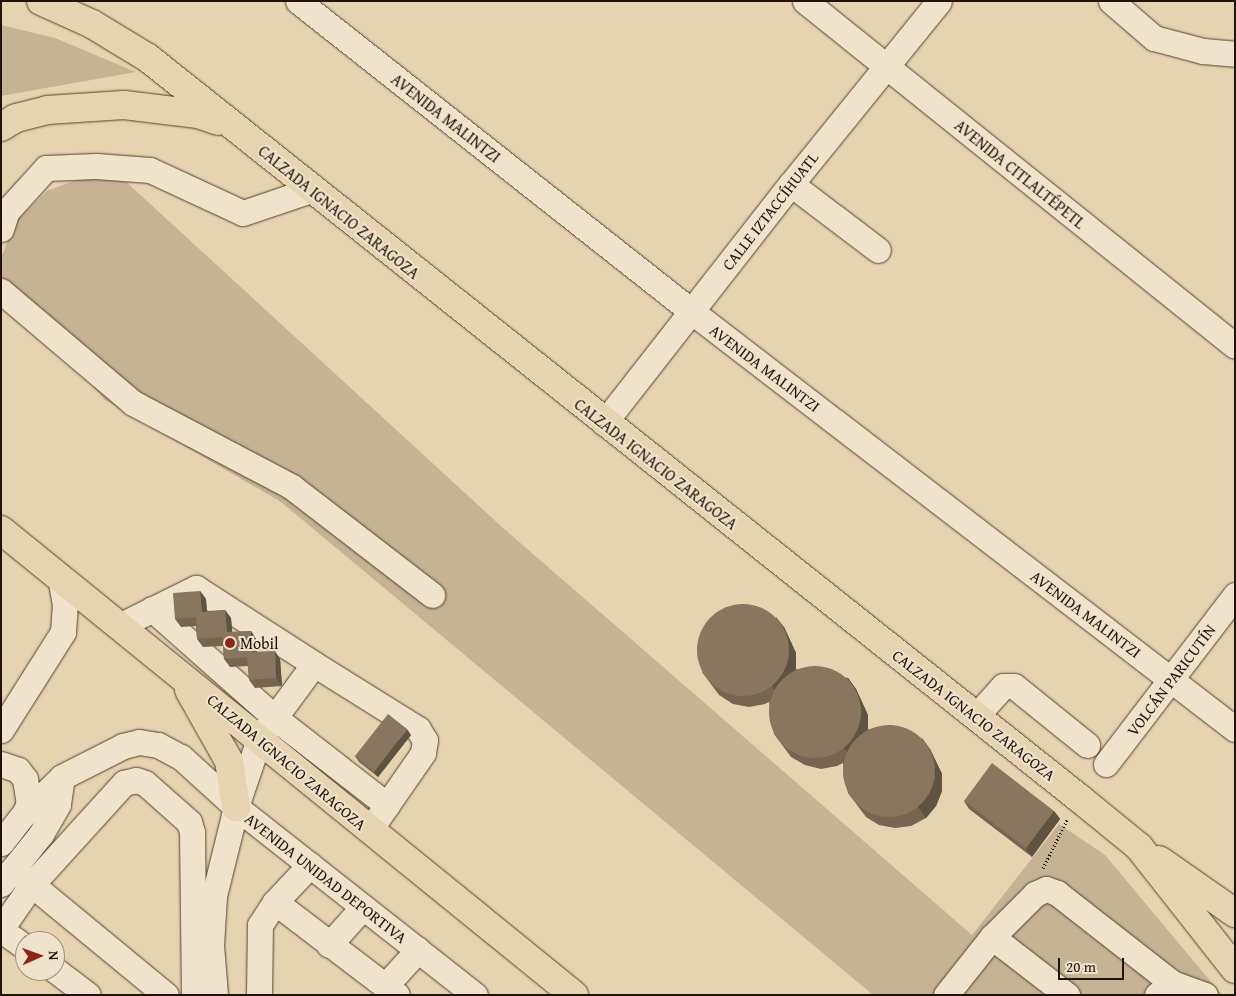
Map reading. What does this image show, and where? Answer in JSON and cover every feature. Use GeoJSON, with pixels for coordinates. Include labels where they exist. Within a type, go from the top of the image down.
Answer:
{"type":"FeatureCollection","features":[{"type":"Feature","properties":{"kind":"main road","name":"CALZADA IGNACIO ZARAGOZA"},"geometry":{"type":"LineString","coordinates":[[41,1],[92,24],[148,58],[229,125],[1079,798],[1139,847],[1235,969]]}},
{"type":"Feature","properties":{"kind":"main road"},"geometry":{"type":"LineString","coordinates":[[1,127],[16,118],[47,110],[124,105],[198,114],[229,125]]}},
{"type":"Feature","properties":{"kind":"main road","name":"CALZADA IGNACIO ZARAGOZA"},"geometry":{"type":"LineString","coordinates":[[1,530],[168,664],[254,745],[291,766],[574,995]]}},
{"type":"Feature","properties":{"kind":"main road"},"geometry":{"type":"LineString","coordinates":[[168,664],[206,717],[254,745],[236,806]]}},
{"type":"Feature","properties":{"kind":"main road"},"geometry":{"type":"LineString","coordinates":[[1139,847],[1235,913]]}},
{"type":"Feature","properties":{"kind":"street","name":"AVENIDA MALINTZI"},"geometry":{"type":"LineString","coordinates":[[298,1],[691,312],[1235,730]]}},
{"type":"Feature","properties":{"kind":"street","name":"AVENIDA CITLALTÉPETL"},"geometry":{"type":"LineString","coordinates":[[805,1],[1235,346]]}},
{"type":"Feature","properties":{"kind":"street","name":"CALLE IZTACCÍHUATL"},"geometry":{"type":"LineString","coordinates":[[604,423],[885,65],[939,1]]}},
{"type":"Feature","properties":{"kind":"street"},"geometry":{"type":"LineString","coordinates":[[1124,6],[1154,38],[1203,51],[1235,54]]}},
{"type":"Feature","properties":{"kind":"street"},"geometry":{"type":"LineString","coordinates":[[1,229],[7,211],[46,168],[96,166],[150,170],[243,214],[311,190]]}},
{"type":"Feature","properties":{"kind":"street"},"geometry":{"type":"LineString","coordinates":[[791,184],[878,250]]}},
{"type":"Feature","properties":{"kind":"street"},"geometry":{"type":"LineString","coordinates":[[1,291],[133,403],[292,487],[432,595]]}},
{"type":"Feature","properties":{"kind":"street"},"geometry":{"type":"LineString","coordinates":[[1,730],[63,632],[66,605],[60,576]]}},
{"type":"Feature","properties":{"kind":"street"},"geometry":{"type":"LineString","coordinates":[[121,625],[196,588],[418,729],[425,740],[422,753],[370,830]]}},
{"type":"Feature","properties":{"kind":"street","name":"VOLCÁN PARICUTÍN"},"geometry":{"type":"LineString","coordinates":[[1106,764],[1235,595]]}},
{"type":"Feature","properties":{"kind":"street"},"geometry":{"type":"LineString","coordinates":[[152,609],[254,745],[387,805]]}},
{"type":"Feature","properties":{"kind":"street"},"geometry":{"type":"LineString","coordinates":[[254,745],[314,664]]}},
{"type":"Feature","properties":{"kind":"street"},"geometry":{"type":"LineString","coordinates":[[976,716],[1003,686],[1014,686],[1088,745]]}},
{"type":"Feature","properties":{"kind":"street","name":"AVENIDA UNIDAD DEPORTIVA"},"geometry":{"type":"LineString","coordinates":[[1,843],[24,814],[62,778],[108,752],[138,742],[158,745],[181,757],[236,806],[418,950],[463,991]]}},
{"type":"Feature","properties":{"kind":"street","name":"AVENIDA UNIDAD DEPORTIVA"},"geometry":{"type":"LineString","coordinates":[[181,757],[254,745]]}},
{"type":"Feature","properties":{"kind":"street"},"geometry":{"type":"LineString","coordinates":[[1,764],[18,770],[25,780],[29,803],[24,814]]}},
{"type":"Feature","properties":{"kind":"street"},"geometry":{"type":"LineString","coordinates":[[15,940],[1,929],[15,879],[58,804],[62,778]]}},
{"type":"Feature","properties":{"kind":"street"},"geometry":{"type":"LineString","coordinates":[[15,879],[124,783],[136,780],[145,783],[189,822],[192,832],[194,995]]}},
{"type":"Feature","properties":{"kind":"street"},"geometry":{"type":"LineString","coordinates":[[215,995],[211,945],[214,896],[236,806]]}},
{"type":"Feature","properties":{"kind":"street"},"geometry":{"type":"LineString","coordinates":[[259,995],[260,925],[275,902],[310,865]]}},
{"type":"Feature","properties":{"kind":"street"},"geometry":{"type":"LineString","coordinates":[[15,879],[166,995]]}},
{"type":"Feature","properties":{"kind":"street"},"geometry":{"type":"LineString","coordinates":[[946,995],[992,937],[1035,894],[1046,889],[1057,892],[1164,989],[1205,995]]}},
{"type":"Feature","properties":{"kind":"street"},"geometry":{"type":"LineString","coordinates":[[275,902],[329,945],[391,990],[418,950]]}},
{"type":"Feature","properties":{"kind":"street"},"geometry":{"type":"LineString","coordinates":[[329,945],[363,907]]}},
{"type":"Feature","properties":{"kind":"street"},"geometry":{"type":"LineString","coordinates":[[992,937],[1067,995]]}},
{"type":"Feature","properties":{"kind":"street"},"geometry":{"type":"LineString","coordinates":[[65,978],[88,995]]}},
{"type":"Feature","properties":{"kind":"path"},"geometry":{"type":"LineString","coordinates":[[1046,889],[1041,873],[1045,861],[1079,798]]}},
{"type":"Feature","properties":{"kind":"shaded area"},"geometry":{"type":"Polygon","coordinates":[[[1,25],[55,38],[136,72],[1,96],[1,25]]]}},
{"type":"Feature","properties":{"kind":"shaded area"},"geometry":{"type":"Polygon","coordinates":[[[110,167],[502,527],[972,935],[1059,824],[1105,855],[1222,995],[873,995],[281,502],[105,400],[1,280],[1,258],[16,221],[47,191],[110,167]]]}},
{"type":"Feature","properties":{"kind":"building","name":"Mobil"},"geometry":{"type":"Polygon","coordinates":[[[200,591],[202,612],[225,610],[227,632],[251,631],[252,652],[275,651],[276,678],[249,680],[247,657],[224,659],[223,637],[197,639],[196,617],[175,619],[173,593],[200,591]]]}},
{"type":"Feature","properties":{"kind":"building"},"geometry":{"type":"Polygon","coordinates":[[[743,604],[761,608],[775,618],[785,632],[789,650],[785,668],[775,682],[761,692],[743,696],[725,692],[711,682],[701,668],[697,650],[701,632],[711,618],[725,608],[743,604]]]}},
{"type":"Feature","properties":{"kind":"building"},"geometry":{"type":"Polygon","coordinates":[[[815,666],[833,670],[847,680],[857,694],[861,712],[857,730],[847,744],[833,754],[815,758],[797,754],[783,744],[773,730],[769,712],[773,694],[783,680],[797,670],[815,666]]]}},
{"type":"Feature","properties":{"kind":"building"},"geometry":{"type":"Polygon","coordinates":[[[388,714],[407,729],[374,772],[355,756],[388,714]]]}},
{"type":"Feature","properties":{"kind":"building"},"geometry":{"type":"Polygon","coordinates":[[[889,725],[907,729],[921,739],[931,753],[935,771],[931,789],[921,803],[907,813],[889,817],[871,813],[857,803],[847,789],[843,771],[847,753],[857,739],[871,729],[889,725]]]}},
{"type":"Feature","properties":{"kind":"building"},"geometry":{"type":"Polygon","coordinates":[[[992,763],[1054,811],[1026,848],[964,801],[992,763]]]}},
{"type":"Feature","properties":{"kind":"place","name":"Mobil"},"geometry":{"type":"Point","coordinates":[230,643]}}]}
